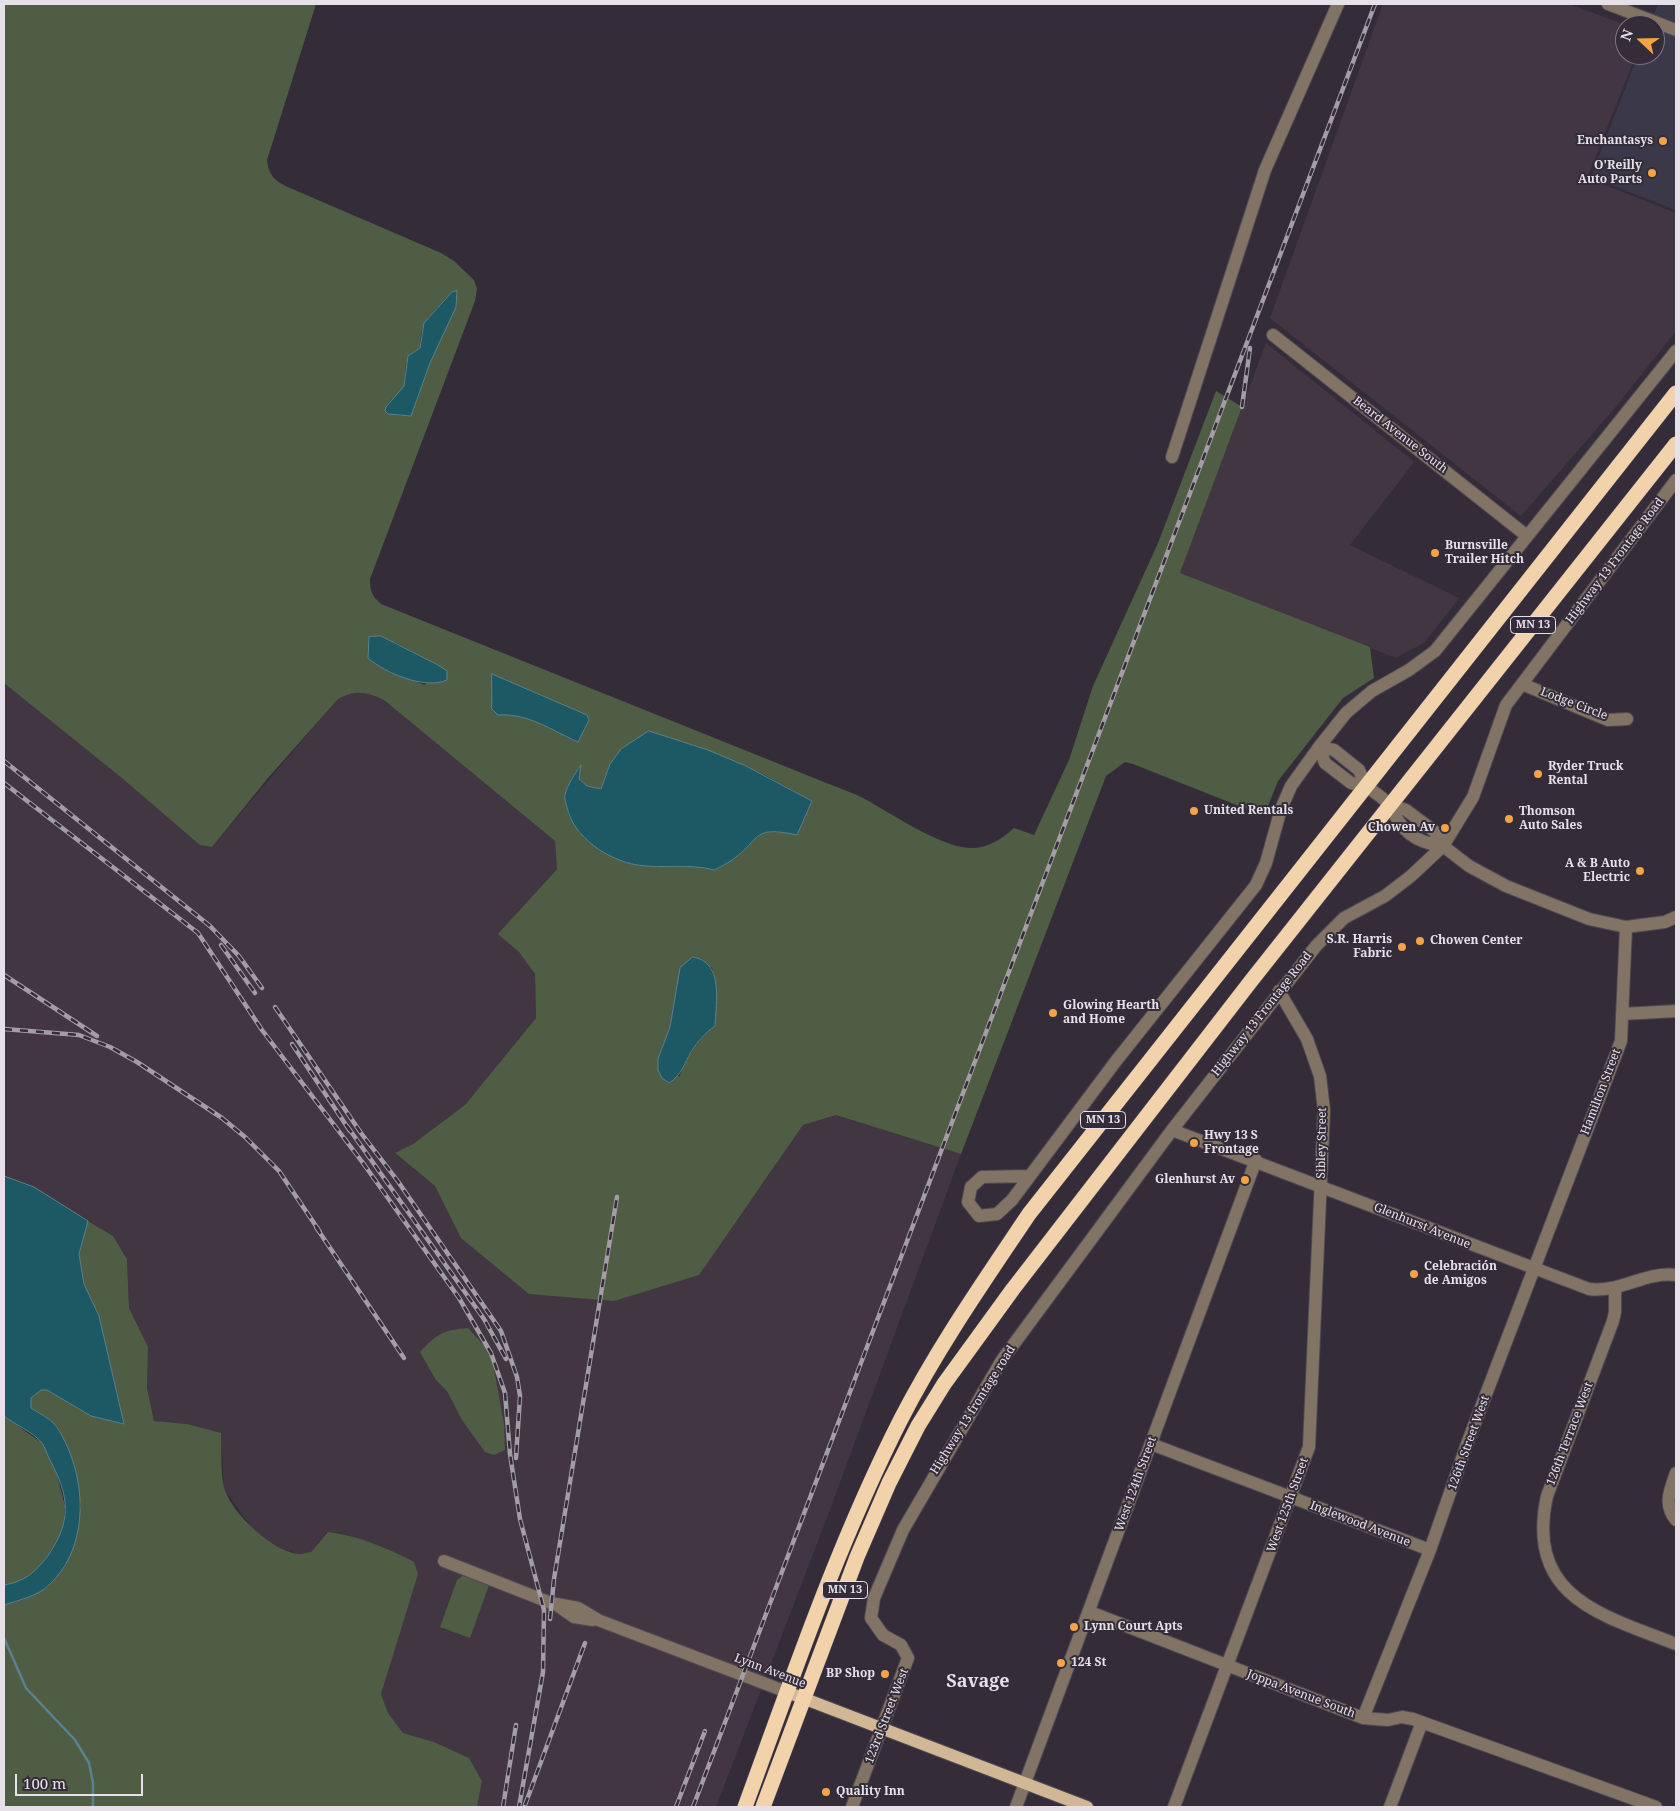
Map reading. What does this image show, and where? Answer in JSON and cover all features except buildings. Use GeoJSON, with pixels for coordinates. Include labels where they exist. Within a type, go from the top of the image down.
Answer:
{"type":"FeatureCollection","features":[{"type":"Feature","properties":{"kind":"highway","name":"MN 13"},"geometry":{"type":"LineString","coordinates":[[745,1807],[834,1568],[873,1477],[943,1342],[1029,1214],[1676,393]]}},
{"type":"Feature","properties":{"kind":"highway","name":"MN 13"},"geometry":{"type":"LineString","coordinates":[[763,1807],[857,1558],[889,1483],[918,1426],[944,1384],[1014,1289],[1390,805],[1676,444]]}},
{"type":"Feature","properties":{"kind":"main road","name":"Lynn Avenue"},"geometry":{"type":"LineString","coordinates":[[787,1692],[1087,1807]]}},
{"type":"Feature","properties":{"kind":"street"},"geometry":{"type":"LineString","coordinates":[[1172,458],[1265,170],[1338,4]]}},
{"type":"Feature","properties":{"kind":"street"},"geometry":{"type":"LineString","coordinates":[[1608,4],[1676,30]]}},
{"type":"Feature","properties":{"kind":"street","name":"Beard Avenue South"},"geometry":{"type":"LineString","coordinates":[[1273,335],[1527,536]]}},
{"type":"Feature","properties":{"kind":"street"},"geometry":{"type":"LineString","coordinates":[[1030,1176],[982,1177],[971,1187],[968,1202],[979,1216],[997,1214],[1012,1200],[1030,1176],[1116,1061],[1256,885],[1266,863],[1280,809],[1291,786],[1346,712],[1372,691],[1409,670],[1435,651],[1676,351]]}},
{"type":"Feature","properties":{"kind":"street","name":"Highway 13 Frontage Road"},"geometry":{"type":"LineString","coordinates":[[1172,1130],[1316,946],[1344,918],[1386,896],[1411,876],[1442,846],[1473,797],[1506,705],[1676,480]]}},
{"type":"Feature","properties":{"kind":"street","name":"Lodge Circle"},"geometry":{"type":"LineString","coordinates":[[1522,684],[1608,720],[1627,719]]}},
{"type":"Feature","properties":{"kind":"street"},"geometry":{"type":"LineString","coordinates":[[1319,747],[1325,763],[1351,783],[1366,786],[1390,805],[1397,822],[1424,844],[1442,846],[1469,866],[1506,886],[1589,919],[1626,927],[1665,922],[1676,917]]}},
{"type":"Feature","properties":{"kind":"street","name":"Hamilton Street"},"geometry":{"type":"LineString","coordinates":[[1574,1167],[1621,1041],[1626,927]]}},
{"type":"Feature","properties":{"kind":"street","name":"Sibley Street"},"geometry":{"type":"LineString","coordinates":[[1279,991],[1307,1039],[1320,1076],[1324,1110],[1322,1186]]}},
{"type":"Feature","properties":{"kind":"street"},"geometry":{"type":"LineString","coordinates":[[1622,1014],[1676,1011]]}},
{"type":"Feature","properties":{"kind":"street","name":"Glenhurst Avenue"},"geometry":{"type":"LineString","coordinates":[[1172,1130],[1256,1160],[1589,1289],[1615,1289],[1644,1276],[1676,1275]]}},
{"type":"Feature","properties":{"kind":"street","name":"Highway 13 frontage road"},"geometry":{"type":"LineString","coordinates":[[883,1635],[871,1618],[874,1598],[903,1530],[928,1484],[1002,1360],[1172,1130]]}},
{"type":"Feature","properties":{"kind":"street","name":"West 124th Street"},"geometry":{"type":"LineString","coordinates":[[1016,1807],[1090,1612],[1256,1160]]}},
{"type":"Feature","properties":{"kind":"street","name":"126th Street West"},"geometry":{"type":"LineString","coordinates":[[1363,1718],[1430,1550],[1467,1444],[1574,1167]]}},
{"type":"Feature","properties":{"kind":"street","name":"West 125th Street"},"geometry":{"type":"LineString","coordinates":[[1174,1807],[1309,1447],[1322,1186]]}},
{"type":"Feature","properties":{"kind":"street","name":"126th Terrace West"},"geometry":{"type":"LineString","coordinates":[[1615,1289],[1613,1322],[1547,1496],[1544,1512],[1543,1541],[1551,1566],[1558,1580],[1572,1595],[1596,1612],[1676,1644]]}},
{"type":"Feature","properties":{"kind":"street","name":"Inglewood Avenue"},"geometry":{"type":"LineString","coordinates":[[1151,1444],[1430,1550]]}},
{"type":"Feature","properties":{"kind":"street"},"geometry":{"type":"LineString","coordinates":[[1673,1515],[1669,1493],[1676,1473]]}},
{"type":"Feature","properties":{"kind":"street","name":"Lynn Avenue"},"geometry":{"type":"LineString","coordinates":[[444,1561],[555,1604],[578,1608],[598,1620],[787,1692]]}},
{"type":"Feature","properties":{"kind":"street","name":"Joppa Avenue South"},"geometry":{"type":"LineString","coordinates":[[1090,1612],[1363,1718],[1388,1720],[1402,1717],[1422,1722],[1656,1807]]}},
{"type":"Feature","properties":{"kind":"street","name":"123rd Street West"},"geometry":{"type":"LineString","coordinates":[[852,1807],[908,1658],[901,1645],[883,1635]]}},
{"type":"Feature","properties":{"kind":"street"},"geometry":{"type":"LineString","coordinates":[[1390,1807],[1422,1722]]}},
{"type":"Feature","properties":{"kind":"shaded area"},"geometry":{"type":"Polygon","coordinates":[[[1383,4],[1569,4],[1615,21],[1615,65],[1632,65],[1587,178],[1676,213],[1676,331],[1613,410],[1521,516],[1270,318],[1383,4]]]}},
{"type":"Feature","properties":{"kind":"shaded area"},"geometry":{"type":"Polygon","coordinates":[[[1658,4],[1676,4],[1676,210],[1591,177],[1634,65],[1665,65],[1665,15],[1654,15],[1658,4]]]}},
{"type":"Feature","properties":{"kind":"shaded area"},"geometry":{"type":"Polygon","coordinates":[[[1266,343],[1414,462],[1350,545],[1459,598],[1425,642],[1396,658],[1180,573],[1266,343]]]}},
{"type":"Feature","properties":{"kind":"shaded area"},"geometry":{"type":"Polygon","coordinates":[[[4,683],[212,847],[338,699],[351,692],[367,692],[384,700],[555,841],[557,868],[499,934],[519,952],[535,974],[536,1018],[465,1105],[413,1144],[395,1154],[435,1186],[461,1238],[763,1183],[803,1125],[836,1115],[961,1154],[828,1515],[716,1807],[477,1807],[482,1781],[469,1758],[434,1742],[403,1733],[388,1713],[381,1694],[391,1659],[399,1554],[340,1533],[327,1532],[311,1552],[299,1554],[281,1548],[262,1537],[250,1525],[224,1489],[221,1433],[187,1424],[154,1421],[147,1388],[148,1347],[129,1308],[127,1258],[113,1236],[34,1187],[4,1176],[4,683]]]}},
{"type":"Feature","properties":{"kind":"green space"},"geometry":{"type":"Polygon","coordinates":[[[4,4],[316,4],[267,160],[271,174],[280,183],[290,188],[441,253],[454,261],[474,280],[477,289],[475,301],[370,579],[372,593],[381,604],[852,793],[944,842],[969,848],[982,847],[994,842],[1014,828],[1034,835],[1069,760],[1093,686],[1158,543],[1216,391],[1242,407],[1180,573],[1370,647],[1374,678],[1343,698],[1278,781],[1266,811],[1244,808],[1125,762],[1106,776],[961,1154],[836,1115],[803,1125],[699,1275],[614,1301],[529,1294],[461,1238],[435,1186],[395,1153],[413,1144],[465,1105],[536,1018],[535,974],[519,952],[498,934],[557,869],[555,841],[384,700],[372,695],[356,693],[338,699],[268,778],[212,847],[200,845],[122,778],[4,683],[4,4]],[[452,292],[428,318],[421,334],[420,348],[411,354],[406,364],[404,386],[401,392],[386,407],[394,415],[411,416],[430,363],[455,307],[452,292]],[[394,642],[389,671],[425,685],[438,665],[394,642]],[[492,674],[492,696],[514,714],[543,724],[577,742],[589,720],[587,715],[492,674]],[[673,739],[610,764],[601,789],[587,786],[579,779],[580,766],[572,778],[565,796],[569,816],[585,839],[655,867],[699,866],[714,870],[732,860],[764,833],[782,832],[797,835],[812,801],[763,774],[708,750],[673,739]],[[712,967],[677,985],[670,1027],[658,1059],[679,1077],[694,1049],[715,1026],[716,987],[712,967]]]}},
{"type":"Feature","properties":{"kind":"green space"},"geometry":{"type":"Polygon","coordinates":[[[88,1221],[113,1236],[127,1259],[129,1308],[148,1347],[147,1388],[154,1421],[187,1424],[221,1433],[224,1487],[235,1508],[254,1530],[278,1547],[300,1554],[311,1552],[328,1532],[372,1543],[414,1562],[418,1574],[381,1694],[388,1713],[403,1733],[434,1742],[469,1758],[482,1781],[477,1807],[4,1807],[4,1605],[24,1599],[49,1586],[65,1566],[81,1506],[73,1464],[58,1428],[50,1420],[31,1408],[31,1398],[41,1389],[47,1390],[91,1416],[124,1424],[99,1316],[84,1284],[79,1254],[88,1221]]]}},
{"type":"Feature","properties":{"kind":"green space"},"geometry":{"type":"Polygon","coordinates":[[[468,1328],[491,1353],[504,1424],[505,1450],[494,1455],[485,1452],[462,1420],[447,1391],[436,1380],[420,1352],[441,1334],[452,1330],[468,1328]]]}},
{"type":"Feature","properties":{"kind":"green space"},"geometry":{"type":"Polygon","coordinates":[[[4,1416],[42,1443],[56,1471],[65,1506],[63,1532],[42,1564],[24,1581],[4,1585],[4,1416]]]}},
{"type":"Feature","properties":{"kind":"green space"},"geometry":{"type":"Polygon","coordinates":[[[465,1574],[489,1585],[470,1638],[440,1627],[457,1580],[465,1574]]]}},
{"type":"Feature","properties":{"kind":"water"},"geometry":{"type":"Polygon","coordinates":[[[457,291],[456,307],[430,363],[411,416],[388,414],[385,411],[386,407],[404,386],[408,356],[420,348],[424,323],[452,292],[457,291]]]}},
{"type":"Feature","properties":{"kind":"water"},"geometry":{"type":"Polygon","coordinates":[[[381,636],[447,671],[447,680],[438,683],[417,681],[395,674],[375,664],[368,658],[369,637],[381,636]]]}},
{"type":"Feature","properties":{"kind":"water"},"geometry":{"type":"Polygon","coordinates":[[[492,674],[587,715],[589,720],[578,742],[529,720],[509,715],[498,715],[492,709],[492,674]]]}},
{"type":"Feature","properties":{"kind":"water"},"geometry":{"type":"Polygon","coordinates":[[[649,731],[708,750],[746,766],[812,801],[797,835],[782,832],[764,833],[732,860],[714,870],[695,867],[637,865],[615,858],[593,845],[576,828],[571,818],[565,798],[569,783],[581,765],[579,779],[587,786],[601,789],[610,764],[621,749],[649,731]]]}},
{"type":"Feature","properties":{"kind":"water"},"geometry":{"type":"Polygon","coordinates":[[[693,957],[703,960],[710,967],[714,975],[717,995],[715,1026],[699,1041],[680,1073],[669,1083],[662,1078],[658,1070],[658,1059],[670,1027],[680,968],[693,957]]]}},
{"type":"Feature","properties":{"kind":"water"},"geometry":{"type":"Polygon","coordinates":[[[4,1176],[34,1187],[88,1221],[79,1254],[84,1284],[99,1316],[124,1424],[91,1416],[47,1390],[41,1390],[31,1398],[31,1408],[55,1425],[68,1447],[75,1467],[79,1488],[80,1510],[78,1531],[72,1551],[63,1569],[45,1589],[34,1595],[4,1605],[4,1585],[23,1579],[33,1572],[47,1557],[61,1532],[65,1509],[57,1474],[42,1443],[4,1416],[4,1176]]]}},
{"type":"Feature","properties":{"kind":"waterway"},"geometry":{"type":"LineString","coordinates":[[4,1638],[26,1688],[75,1740],[89,1763],[93,1783],[93,1807]]}},
{"type":"Feature","properties":{"kind":"railway"},"geometry":{"type":"LineString","coordinates":[[693,1807],[1375,4]]}},
{"type":"Feature","properties":{"kind":"railway"},"geometry":{"type":"LineString","coordinates":[[1242,407],[1250,348]]}},
{"type":"Feature","properties":{"kind":"railway"},"geometry":{"type":"LineString","coordinates":[[4,761],[210,926],[239,956],[262,988]]}},
{"type":"Feature","properties":{"kind":"railway"},"geometry":{"type":"LineString","coordinates":[[4,783],[198,933],[262,1030],[363,1163],[459,1298],[491,1353],[505,1393],[510,1454],[520,1519],[544,1610],[543,1672],[519,1807]]}},
{"type":"Feature","properties":{"kind":"railway"},"geometry":{"type":"LineString","coordinates":[[221,945],[255,993]]}},
{"type":"Feature","properties":{"kind":"railway"},"geometry":{"type":"LineString","coordinates":[[4,975],[97,1036]]}},
{"type":"Feature","properties":{"kind":"railway"},"geometry":{"type":"LineString","coordinates":[[275,1007],[361,1133],[397,1180],[501,1331],[517,1377],[520,1396],[516,1458]]}},
{"type":"Feature","properties":{"kind":"railway"},"geometry":{"type":"LineString","coordinates":[[4,1029],[79,1035],[110,1047],[137,1062],[222,1118],[245,1137],[279,1171],[320,1232]]}},
{"type":"Feature","properties":{"kind":"railway"},"geometry":{"type":"LineString","coordinates":[[292,1044],[350,1131]]}},
{"type":"Feature","properties":{"kind":"railway"},"geometry":{"type":"LineString","coordinates":[[347,1126],[484,1319],[506,1359]]}},
{"type":"Feature","properties":{"kind":"railway"},"geometry":{"type":"LineString","coordinates":[[550,1619],[554,1579],[617,1197]]}},
{"type":"Feature","properties":{"kind":"railway"},"geometry":{"type":"LineString","coordinates":[[316,1227],[404,1358]]}},
{"type":"Feature","properties":{"kind":"railway"},"geometry":{"type":"LineString","coordinates":[[525,1805],[585,1643]]}},
{"type":"Feature","properties":{"kind":"railway"},"geometry":{"type":"LineString","coordinates":[[503,1807],[516,1725]]}},
{"type":"Feature","properties":{"kind":"railway"},"geometry":{"type":"LineString","coordinates":[[676,1807],[705,1731]]}},
{"type":"Feature","properties":{"kind":"place","name":"Enchantasys"},"geometry":{"type":"Point","coordinates":[1663,141]}},
{"type":"Feature","properties":{"kind":"place","name":"O'Reilly Auto Parts"},"geometry":{"type":"Point","coordinates":[1652,173]}},
{"type":"Feature","properties":{"kind":"place","name":"Burnsville Trailer Hitch"},"geometry":{"type":"Point","coordinates":[1435,553]}},
{"type":"Feature","properties":{"kind":"place","name":"Ryder Truck Rental"},"geometry":{"type":"Point","coordinates":[1538,774]}},
{"type":"Feature","properties":{"kind":"place","name":"United Rentals"},"geometry":{"type":"Point","coordinates":[1194,811]}},
{"type":"Feature","properties":{"kind":"place","name":"Thomson Auto Sales"},"geometry":{"type":"Point","coordinates":[1509,819]}},
{"type":"Feature","properties":{"kind":"place","name":"Chowen Av"},"geometry":{"type":"Point","coordinates":[1445,828]}},
{"type":"Feature","properties":{"kind":"place","name":"A & B Auto Electric"},"geometry":{"type":"Point","coordinates":[1640,871]}},
{"type":"Feature","properties":{"kind":"place","name":"Chowen Center"},"geometry":{"type":"Point","coordinates":[1420,941]}},
{"type":"Feature","properties":{"kind":"place","name":"S.R. Harris Fabric"},"geometry":{"type":"Point","coordinates":[1402,947]}},
{"type":"Feature","properties":{"kind":"place","name":"Glowing Hearth and Home"},"geometry":{"type":"Point","coordinates":[1053,1013]}},
{"type":"Feature","properties":{"kind":"place","name":"Hwy 13 S Frontage"},"geometry":{"type":"Point","coordinates":[1194,1143]}},
{"type":"Feature","properties":{"kind":"place","name":"Glenhurst Av"},"geometry":{"type":"Point","coordinates":[1245,1180]}},
{"type":"Feature","properties":{"kind":"place","name":"Celebración de Amigos"},"geometry":{"type":"Point","coordinates":[1414,1274]}},
{"type":"Feature","properties":{"kind":"place","name":"Lynn Court Apts"},"geometry":{"type":"Point","coordinates":[1074,1627]}},
{"type":"Feature","properties":{"kind":"place","name":"124 St"},"geometry":{"type":"Point","coordinates":[1061,1663]}},
{"type":"Feature","properties":{"kind":"place","name":"BP Shop"},"geometry":{"type":"Point","coordinates":[885,1674]}},
{"type":"Feature","properties":{"kind":"place","name":"Quality Inn"},"geometry":{"type":"Point","coordinates":[826,1792]}},
{"type":"Feature","properties":{"kind":"district","name":"Savage"},"geometry":{"type":"Point","coordinates":[978,1682]}}]}
